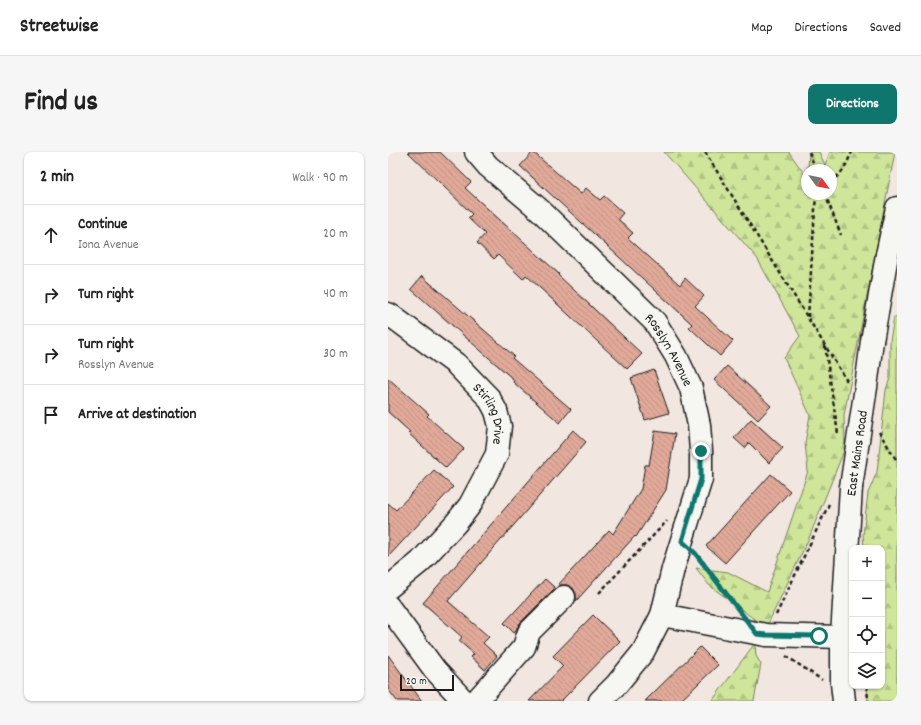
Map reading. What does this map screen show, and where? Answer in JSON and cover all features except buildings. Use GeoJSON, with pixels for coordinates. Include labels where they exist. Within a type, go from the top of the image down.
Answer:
{"type":"FeatureCollection","features":[{"type":"Feature","properties":{"kind":"street","name":"Rosslyn Avenue"},"geometry":{"type":"LineString","coordinates":[[476,152],[488,166],[540,210],[655,322],[676,356],[691,388],[699,425],[701,479],[673,569],[662,615],[643,652],[617,684],[600,701]]}},
{"type":"Feature","properties":{"kind":"street","name":"East Mains Road"},"geometry":{"type":"LineString","coordinates":[[843,692],[842,637],[857,385],[872,341],[897,208]]}},
{"type":"Feature","properties":{"kind":"street","name":"Stirling Drive"},"geometry":{"type":"LineString","coordinates":[[388,314],[456,364],[489,398],[496,411],[500,426],[497,454],[470,505],[456,523],[420,562],[388,588]]}},
{"type":"Feature","properties":{"kind":"street"},"geometry":{"type":"LineString","coordinates":[[476,701],[524,647],[528,632],[564,597]]}},
{"type":"Feature","properties":{"kind":"street"},"geometry":{"type":"LineString","coordinates":[[388,606],[435,670],[464,701]]}},
{"type":"Feature","properties":{"kind":"street"},"geometry":{"type":"LineString","coordinates":[[662,615],[761,635],[842,637]]}},
{"type":"Feature","properties":{"kind":"path"},"geometry":{"type":"LineString","coordinates":[[705,152],[825,345],[857,385]]}},
{"type":"Feature","properties":{"kind":"path"},"geometry":{"type":"LineString","coordinates":[[809,152],[814,164]]}},
{"type":"Feature","properties":{"kind":"path"},"geometry":{"type":"LineString","coordinates":[[837,177],[844,169],[852,152]]}},
{"type":"Feature","properties":{"kind":"path"},"geometry":{"type":"LineString","coordinates":[[808,318],[816,200]]}},
{"type":"Feature","properties":{"kind":"path"},"geometry":{"type":"LineString","coordinates":[[828,200],[841,235]]}},
{"type":"Feature","properties":{"kind":"path"},"geometry":{"type":"LineString","coordinates":[[825,345],[838,440]]}},
{"type":"Feature","properties":{"kind":"path"},"geometry":{"type":"LineString","coordinates":[[877,428],[897,461]]}},
{"type":"Feature","properties":{"kind":"path"},"geometry":{"type":"LineString","coordinates":[[761,635],[831,499]]}},
{"type":"Feature","properties":{"kind":"path"},"geometry":{"type":"LineString","coordinates":[[599,593],[666,521],[676,517],[689,518]]}},
{"type":"Feature","properties":{"kind":"path"},"geometry":{"type":"LineString","coordinates":[[682,541],[695,553],[769,643],[821,680],[843,692]]}},
{"type":"Feature","properties":{"kind":"path"},"geometry":{"type":"LineString","coordinates":[[867,689],[868,701]]}},
{"type":"Feature","properties":{"kind":"green space"},"geometry":{"type":"Polygon","coordinates":[[[664,152],[789,152],[801,169],[801,200],[837,200],[837,164],[825,164],[830,152],[895,152],[844,415],[845,448],[809,538],[766,628],[709,585],[696,568],[728,572],[767,592],[808,471],[805,443],[810,415],[784,358],[800,336],[757,258],[664,152]]]}},
{"type":"Feature","properties":{"kind":"green space"},"geometry":{"type":"Polygon","coordinates":[[[809,152],[819,152],[825,164],[808,164],[809,152]]]}},
{"type":"Feature","properties":{"kind":"green space"},"geometry":{"type":"Polygon","coordinates":[[[894,317],[897,317],[897,701],[868,701],[867,689],[885,689],[885,545],[864,545],[863,535],[868,493],[877,472],[886,390],[890,378],[890,341],[894,317]]]}},
{"type":"Feature","properties":{"kind":"green space"},"geometry":{"type":"Polygon","coordinates":[[[755,643],[756,656],[761,664],[754,701],[712,701],[755,643]]]}},
{"type":"Feature","properties":{"kind":"route"},"geometry":{"type":"LineString","coordinates":[[701,451],[701,479],[682,541],[695,553],[757,634],[819,636]]}}]}
